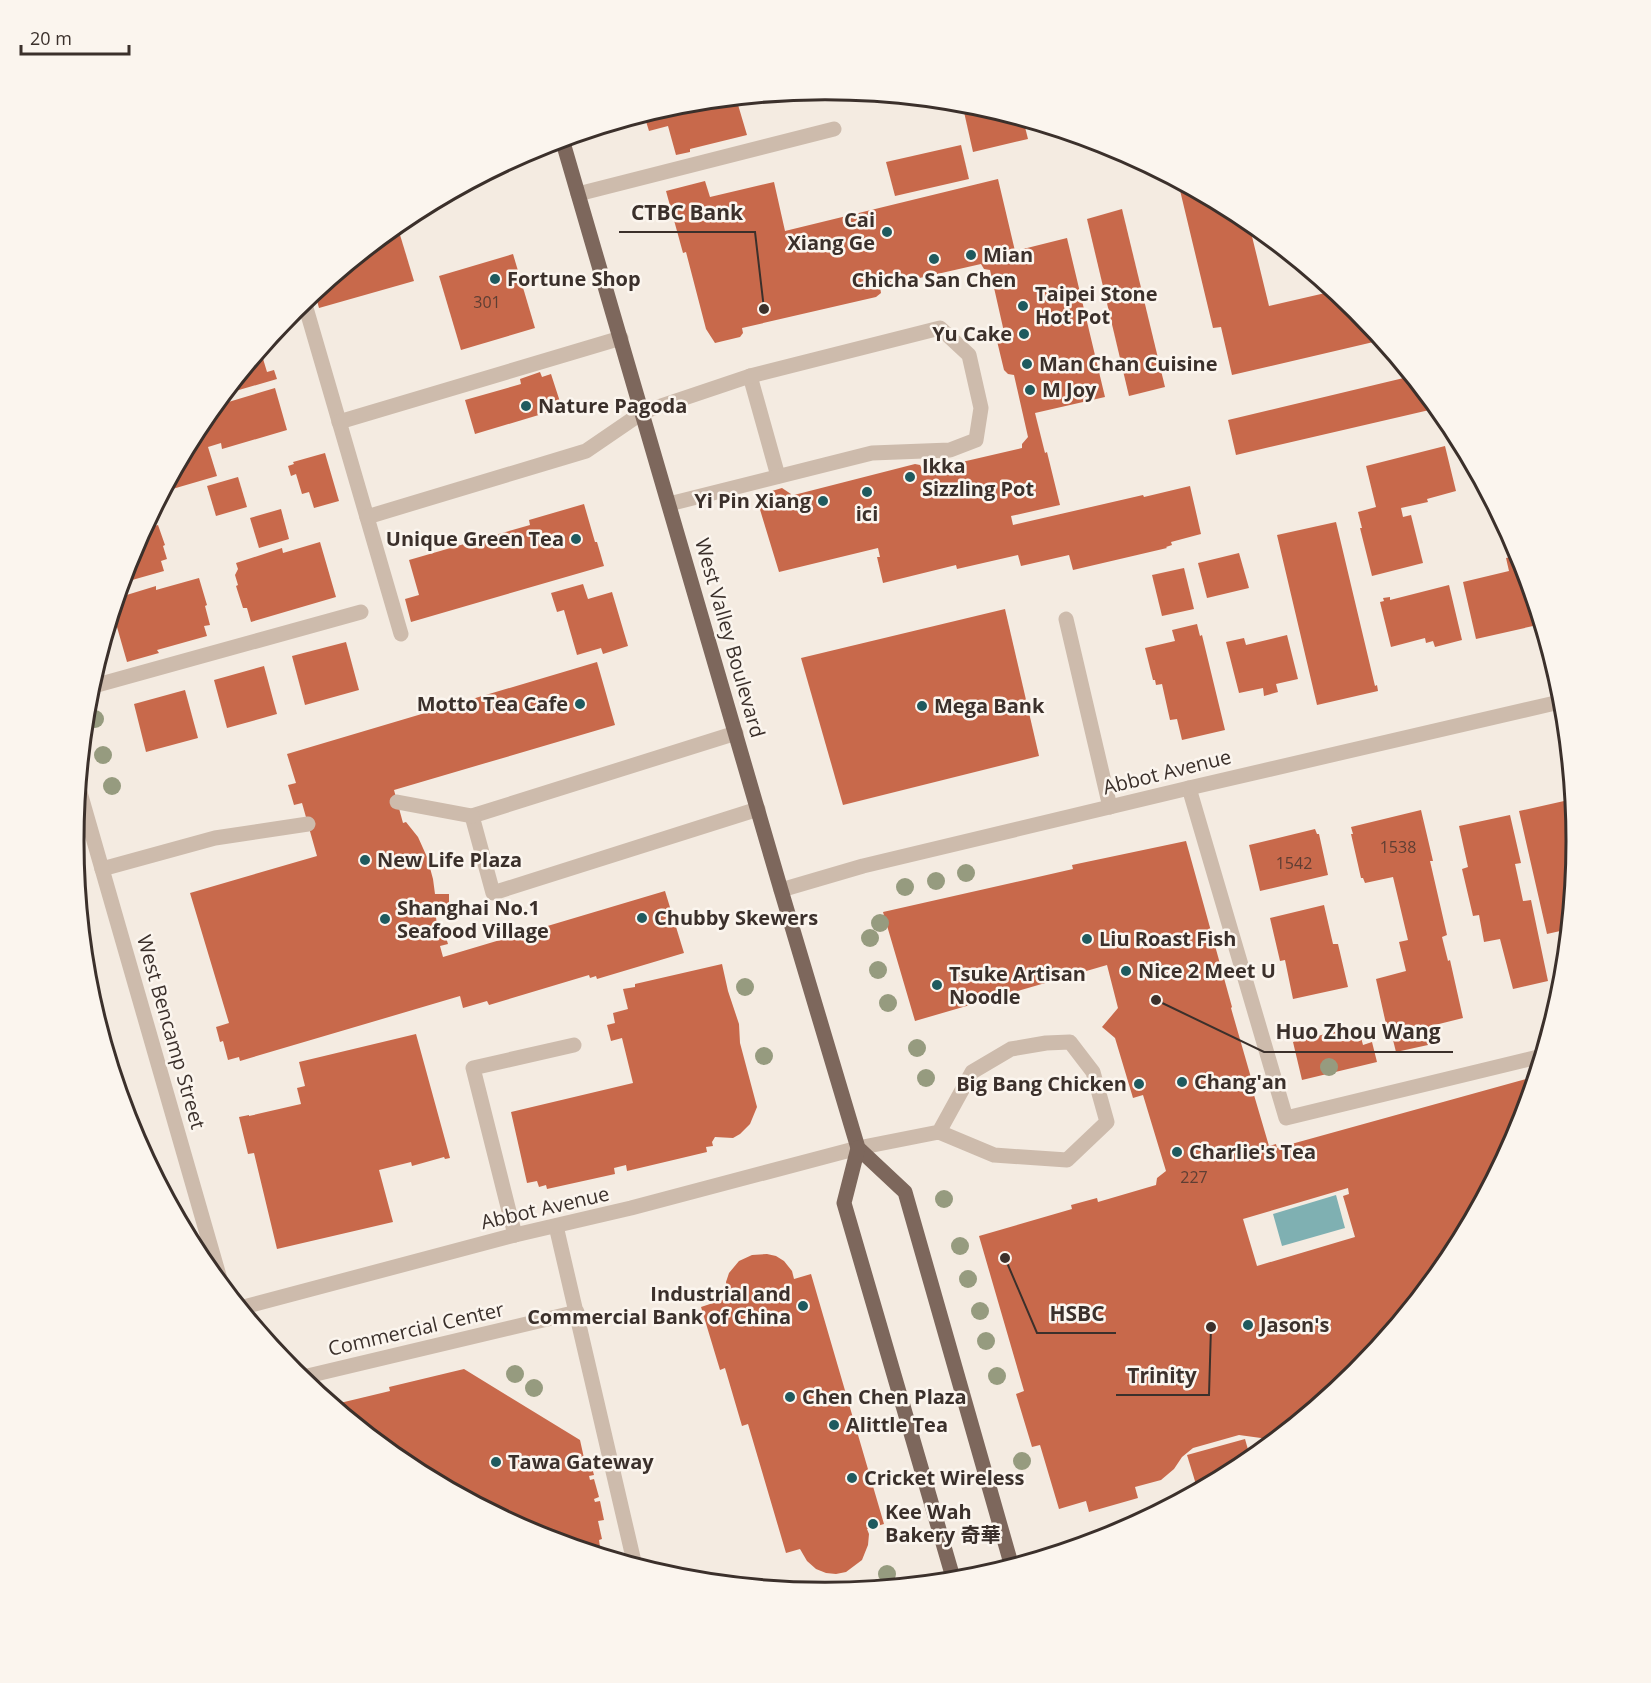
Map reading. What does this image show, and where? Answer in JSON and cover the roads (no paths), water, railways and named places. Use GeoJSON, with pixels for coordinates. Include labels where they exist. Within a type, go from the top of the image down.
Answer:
{"type":"FeatureCollection","features":[{"type":"Feature","properties":{"kind":"main road","name":"West Valley Boulevard"},"geometry":{"type":"LineString","coordinates":[[564,148],[858,1148]]}},
{"type":"Feature","properties":{"kind":"main road"},"geometry":{"type":"LineString","coordinates":[[951,1572],[844,1203],[858,1148],[905,1192],[1010,1560]]}},
{"type":"Feature","properties":{"kind":"street"},"geometry":{"type":"LineString","coordinates":[[578,194],[834,129]]}},
{"type":"Feature","properties":{"kind":"street"},"geometry":{"type":"LineString","coordinates":[[307,311],[401,634]]}},
{"type":"Feature","properties":{"kind":"street"},"geometry":{"type":"LineString","coordinates":[[367,517],[586,451],[643,412],[750,376],[940,328],[969,355],[981,408],[976,440],[950,450],[872,453],[669,504]]}},
{"type":"Feature","properties":{"kind":"street"},"geometry":{"type":"LineString","coordinates":[[339,422],[621,338]]}},
{"type":"Feature","properties":{"kind":"street"},"geometry":{"type":"LineString","coordinates":[[750,376],[778,476]]}},
{"type":"Feature","properties":{"kind":"street"},"geometry":{"type":"LineString","coordinates":[[101,684],[361,612]]}},
{"type":"Feature","properties":{"kind":"street"},"geometry":{"type":"LineString","coordinates":[[1066,619],[1110,807]]}},
{"type":"Feature","properties":{"kind":"street","name":"Abbot Avenue"},"geometry":{"type":"LineString","coordinates":[[781,890],[863,866],[1554,703]]}},
{"type":"Feature","properties":{"kind":"street"},"geometry":{"type":"LineString","coordinates":[[397,802],[472,816],[736,733]]}},
{"type":"Feature","properties":{"kind":"street"},"geometry":{"type":"LineString","coordinates":[[1189,788],[1286,1118],[1535,1058]]}},
{"type":"Feature","properties":{"kind":"street"},"geometry":{"type":"LineString","coordinates":[[472,816],[493,893],[758,809]]}},
{"type":"Feature","properties":{"kind":"street","name":"West Bencamp Street"},"geometry":{"type":"LineString","coordinates":[[85,811],[215,1261]]}},
{"type":"Feature","properties":{"kind":"street"},"geometry":{"type":"LineString","coordinates":[[102,869],[215,838],[308,824]]}},
{"type":"Feature","properties":{"kind":"street"},"geometry":{"type":"LineString","coordinates":[[1070,1042],[1087,1064],[1093,1072],[1107,1122],[1067,1160],[994,1155],[939,1132],[972,1072],[1011,1049],[1046,1043],[1070,1042]]}},
{"type":"Feature","properties":{"kind":"street"},"geometry":{"type":"LineString","coordinates":[[515,1235],[473,1068],[574,1045]]}},
{"type":"Feature","properties":{"kind":"street","name":"Abbot Avenue"},"geometry":{"type":"LineString","coordinates":[[248,1306],[858,1148],[939,1132]]}},
{"type":"Feature","properties":{"kind":"street"},"geometry":{"type":"LineString","coordinates":[[556,1226],[633,1558]]}},
{"type":"Feature","properties":{"kind":"street","name":"Commercial Center"},"geometry":{"type":"LineString","coordinates":[[311,1375],[577,1312]]}},
{"type":"Feature","properties":{"kind":"water"},"geometry":{"type":"Polygon","coordinates":[[[1336,1195],[1345,1228],[1282,1246],[1273,1214],[1336,1195]]]}},
{"type":"Feature","properties":{"kind":"place","name":"Cai Xiang Ge"},"geometry":{"type":"Point","coordinates":[887,232]}},
{"type":"Feature","properties":{"kind":"place","name":"Mian"},"geometry":{"type":"Point","coordinates":[971,255]}},
{"type":"Feature","properties":{"kind":"place","name":"Chicha San Chen"},"geometry":{"type":"Point","coordinates":[934,259]}},
{"type":"Feature","properties":{"kind":"place","name":"Fortune Shop"},"geometry":{"type":"Point","coordinates":[495,279]}},
{"type":"Feature","properties":{"kind":"place","name":"Taipei Stone Hot Pot"},"geometry":{"type":"Point","coordinates":[1023,306]}},
{"type":"Feature","properties":{"kind":"place","name":"CTBC Bank"},"geometry":{"type":"Point","coordinates":[764,309]}},
{"type":"Feature","properties":{"kind":"place","name":"Yu Cake"},"geometry":{"type":"Point","coordinates":[1024,334]}},
{"type":"Feature","properties":{"kind":"place","name":"Man Chan Cuisine"},"geometry":{"type":"Point","coordinates":[1027,364]}},
{"type":"Feature","properties":{"kind":"place","name":"M Joy"},"geometry":{"type":"Point","coordinates":[1030,390]}},
{"type":"Feature","properties":{"kind":"place","name":"Nature Pagoda"},"geometry":{"type":"Point","coordinates":[526,406]}},
{"type":"Feature","properties":{"kind":"place","name":"Ikka Sizzling Pot"},"geometry":{"type":"Point","coordinates":[910,477]}},
{"type":"Feature","properties":{"kind":"place","name":"ici"},"geometry":{"type":"Point","coordinates":[867,492]}},
{"type":"Feature","properties":{"kind":"place","name":"Yi Pin Xiang"},"geometry":{"type":"Point","coordinates":[823,501]}},
{"type":"Feature","properties":{"kind":"place","name":"Unique Green Tea"},"geometry":{"type":"Point","coordinates":[576,539]}},
{"type":"Feature","properties":{"kind":"place","name":"Motto Tea Cafe"},"geometry":{"type":"Point","coordinates":[580,704]}},
{"type":"Feature","properties":{"kind":"place","name":"Mega Bank"},"geometry":{"type":"Point","coordinates":[922,706]}},
{"type":"Feature","properties":{"kind":"place","name":"New Life Plaza"},"geometry":{"type":"Point","coordinates":[365,860]}},
{"type":"Feature","properties":{"kind":"place","name":"Chubby Skewers"},"geometry":{"type":"Point","coordinates":[642,918]}},
{"type":"Feature","properties":{"kind":"place","name":"Shanghai No.1 Seafood Village"},"geometry":{"type":"Point","coordinates":[385,919]}},
{"type":"Feature","properties":{"kind":"place","name":"Liu Roast Fish"},"geometry":{"type":"Point","coordinates":[1087,939]}},
{"type":"Feature","properties":{"kind":"place","name":"Nice 2 Meet U"},"geometry":{"type":"Point","coordinates":[1126,971]}},
{"type":"Feature","properties":{"kind":"place","name":"Tsuke Artisan Noodle"},"geometry":{"type":"Point","coordinates":[937,985]}},
{"type":"Feature","properties":{"kind":"place","name":"Huo Zhou Wang"},"geometry":{"type":"Point","coordinates":[1156,1000]}},
{"type":"Feature","properties":{"kind":"place","name":"Chang'an"},"geometry":{"type":"Point","coordinates":[1182,1082]}},
{"type":"Feature","properties":{"kind":"place","name":"Big Bang Chicken"},"geometry":{"type":"Point","coordinates":[1139,1084]}},
{"type":"Feature","properties":{"kind":"place","name":"Charlie's Tea"},"geometry":{"type":"Point","coordinates":[1177,1152]}},
{"type":"Feature","properties":{"kind":"place","name":"HSBC"},"geometry":{"type":"Point","coordinates":[1005,1258]}},
{"type":"Feature","properties":{"kind":"place","name":"Industrial and Commercial Bank of China"},"geometry":{"type":"Point","coordinates":[803,1306]}},
{"type":"Feature","properties":{"kind":"place","name":"Jason's"},"geometry":{"type":"Point","coordinates":[1248,1325]}},
{"type":"Feature","properties":{"kind":"place","name":"Trinity"},"geometry":{"type":"Point","coordinates":[1211,1327]}},
{"type":"Feature","properties":{"kind":"place","name":"Chen Chen Plaza"},"geometry":{"type":"Point","coordinates":[790,1397]}},
{"type":"Feature","properties":{"kind":"place","name":"Alittle Tea"},"geometry":{"type":"Point","coordinates":[834,1425]}},
{"type":"Feature","properties":{"kind":"place","name":"Tawa Gateway"},"geometry":{"type":"Point","coordinates":[496,1462]}},
{"type":"Feature","properties":{"kind":"place","name":"Cricket Wireless"},"geometry":{"type":"Point","coordinates":[852,1478]}},
{"type":"Feature","properties":{"kind":"place","name":"Kee Wah Bakery 奇華"},"geometry":{"type":"Point","coordinates":[873,1524]}}]}
